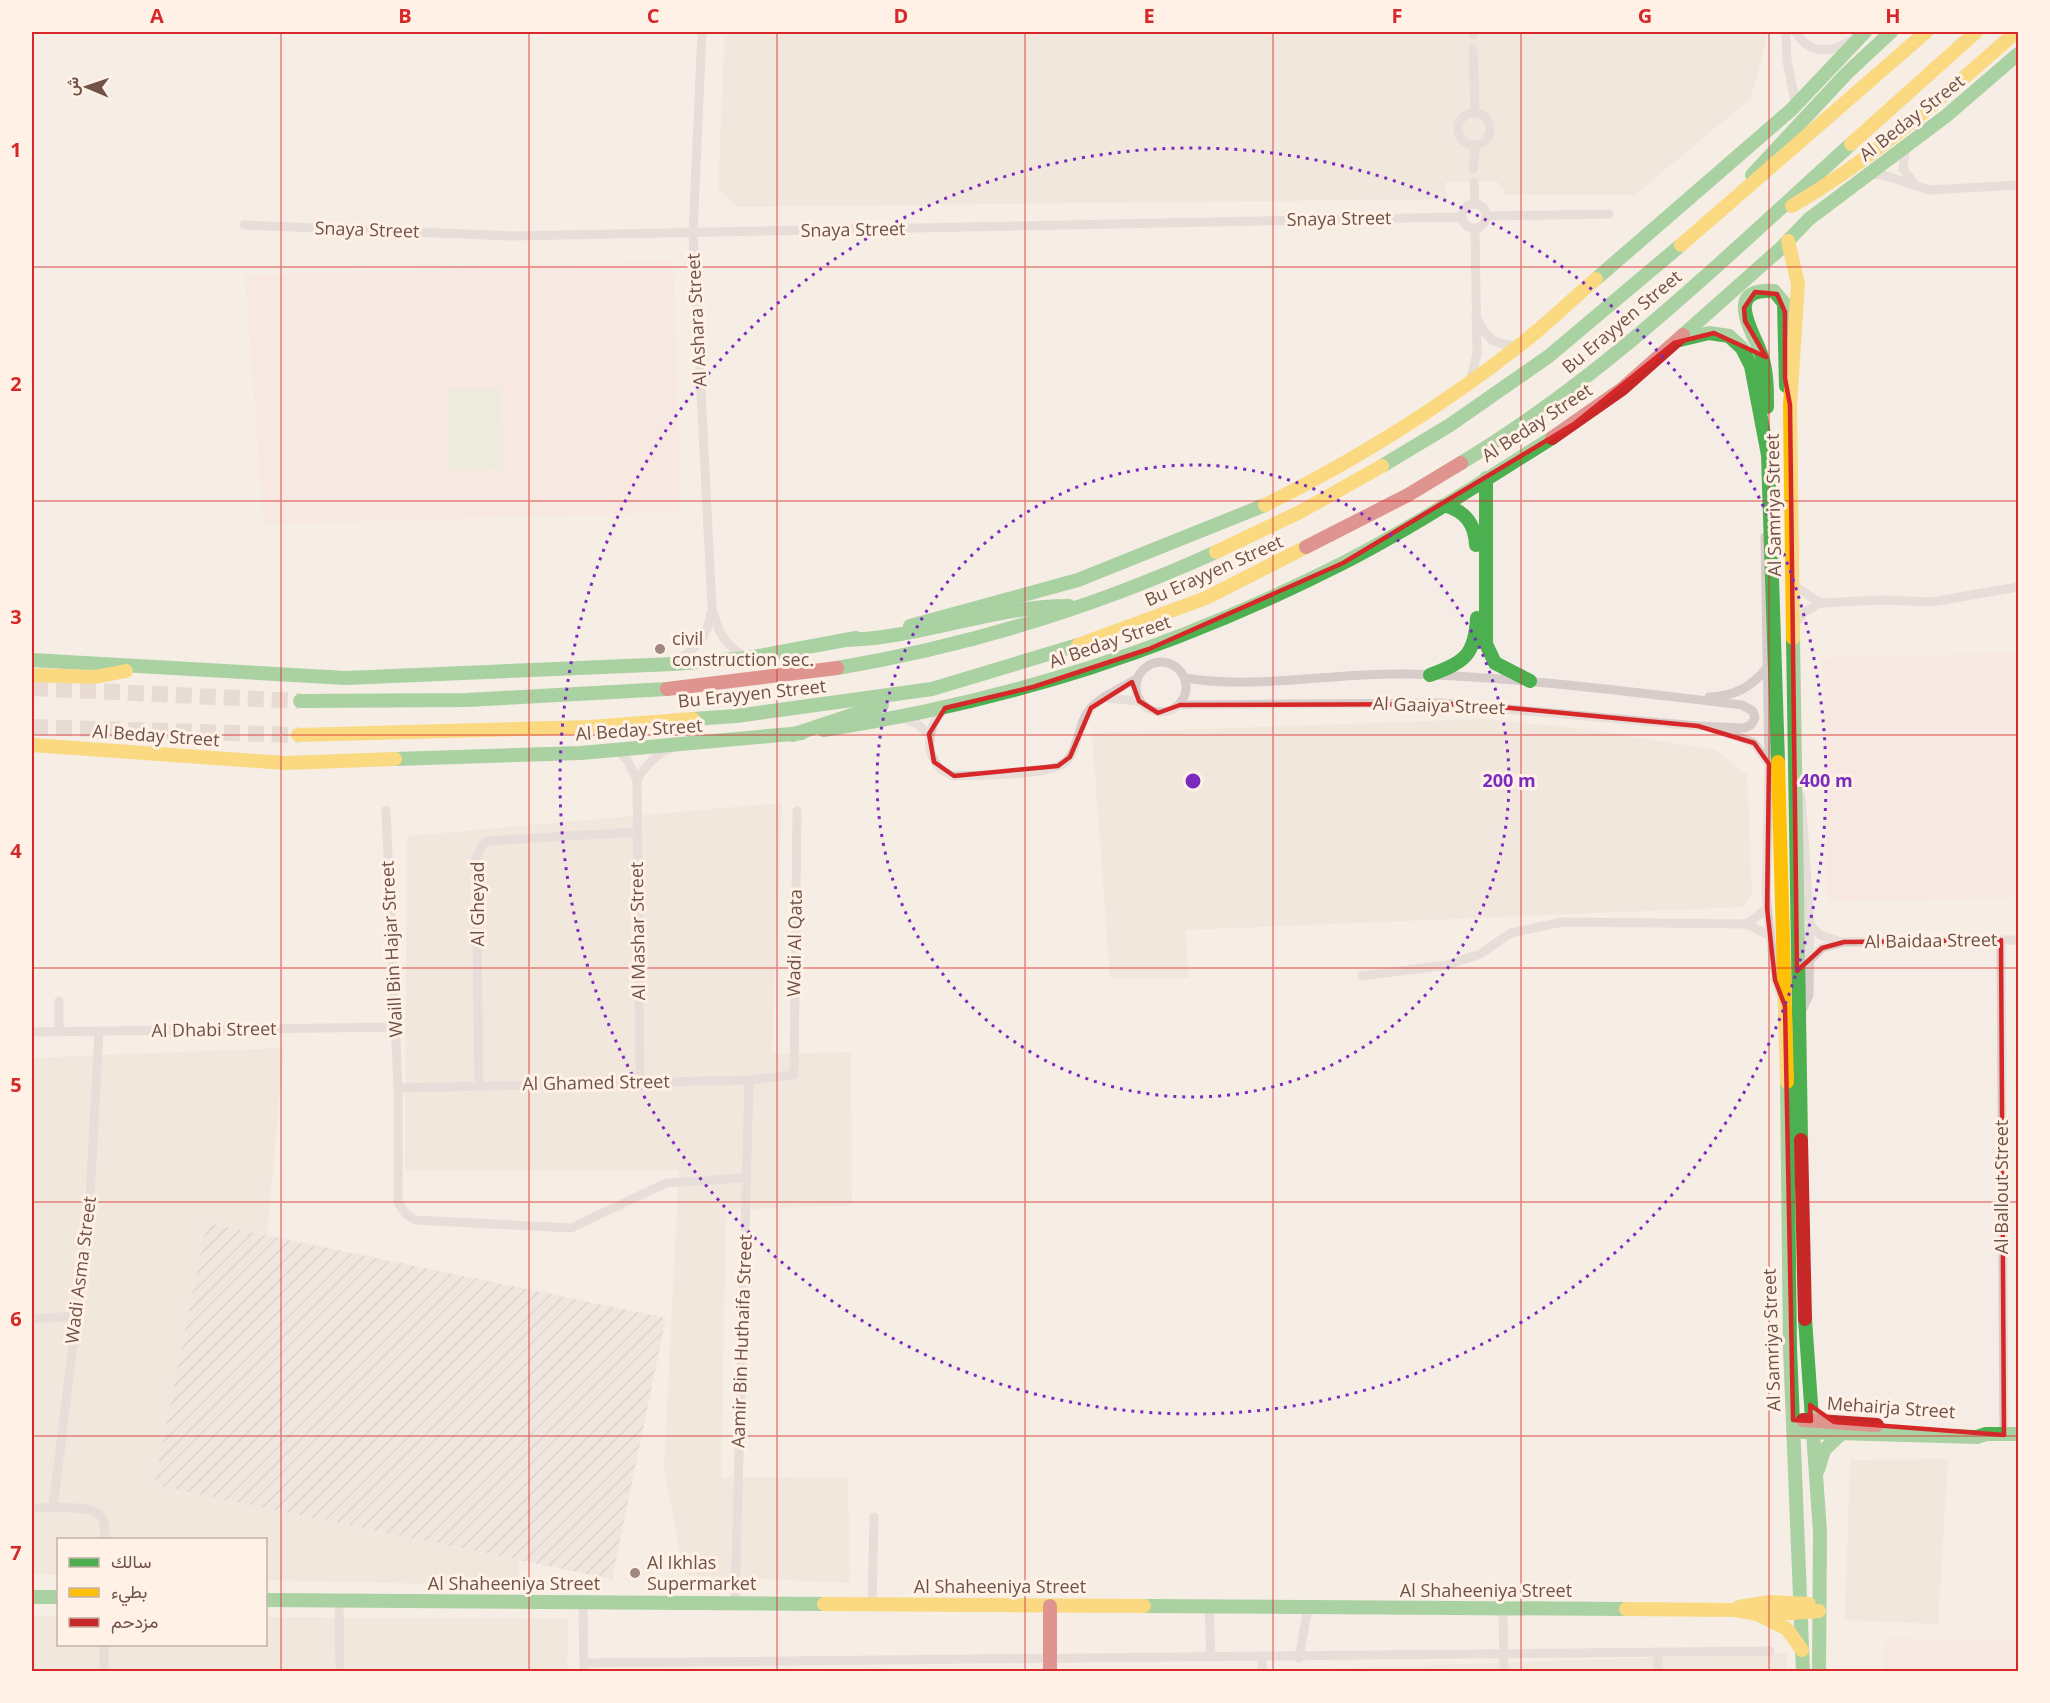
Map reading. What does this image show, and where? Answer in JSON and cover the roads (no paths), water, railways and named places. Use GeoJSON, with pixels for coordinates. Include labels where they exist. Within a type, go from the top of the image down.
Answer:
{"type":"FeatureCollection","features":[{"type":"Feature","properties":{"kind":"main road"},"geometry":{"type":"LineString","coordinates":[[32,660],[136,668],[346,678],[673,664],[748,658],[846,640],[1078,580],[1267,504],[1346,461],[1470,380],[1520,345],[1796,105],[1865,32]]}},
{"type":"Feature","properties":{"kind":"main road"},"geometry":{"type":"LineString","coordinates":[[1739,196],[1750,177],[1776,147],[1891,32]]}},
{"type":"Feature","properties":{"kind":"main road","name":"Bu Erayyen Street"},"geometry":{"type":"LineString","coordinates":[[300,701],[586,695],[714,686],[803,675],[963,644],[1079,607],[1246,540],[1337,494],[1391,462],[1476,409],[1549,356],[1739,196],[1926,32]]}},
{"type":"Feature","properties":{"kind":"main road","name":"Bu Erayyen Street"},"geometry":{"type":"LineString","coordinates":[[298,735],[636,724],[736,716],[932,689],[1032,661],[1188,606],[1250,578],[1408,495],[1491,445],[1569,390],[1641,333],[1976,32]]}},
{"type":"Feature","properties":{"kind":"main road"},"geometry":{"type":"LineString","coordinates":[[1775,213],[1820,192],[1966,76],[2016,32]]}},
{"type":"Feature","properties":{"kind":"main road","name":"Al Beday Street"},"geometry":{"type":"LineString","coordinates":[[32,745],[285,763],[677,746],[792,735],[901,718],[1064,677],[1149,650],[1253,607],[1343,563],[1444,505],[1574,424],[1622,389],[1788,241],[1809,219],[1987,83],[2019,54]]}},
{"type":"Feature","properties":{"kind":"main road","name":"Al Samriya Street"},"geometry":{"type":"LineString","coordinates":[[1788,241],[1798,284],[1790,405],[1798,1019],[1809,1390],[1819,1500],[1819,1671]]}},
{"type":"Feature","properties":{"kind":"main road"},"geometry":{"type":"LineString","coordinates":[[1768,455],[1765,367],[1760,349],[1743,313],[1747,299],[1758,291],[1772,290],[1784,303],[1785,378],[1790,405]]}},
{"type":"Feature","properties":{"kind":"main road","name":"Al Samriya Street"},"geometry":{"type":"LineString","coordinates":[[1674,343],[1703,333],[1714,333],[1725,335],[1740,346],[1752,365],[1764,444],[1768,455],[1776,649],[1779,870],[1785,954],[1786,1150],[1803,1671]]}},
{"type":"Feature","properties":{"kind":"main road"},"geometry":{"type":"LineString","coordinates":[[1486,478],[1484,508],[1486,644],[1495,663],[1530,681]]}},
{"type":"Feature","properties":{"kind":"main road"},"geometry":{"type":"LineString","coordinates":[[1430,675],[1465,661],[1474,649],[1477,630],[1475,526],[1465,513],[1457,508],[1444,505]]}},
{"type":"Feature","properties":{"kind":"main road"},"geometry":{"type":"LineString","coordinates":[[846,640],[882,639],[1030,607],[1052,605],[1079,607]]}},
{"type":"Feature","properties":{"kind":"main road"},"geometry":{"type":"LineString","coordinates":[[32,675],[95,677],[136,668]]}},
{"type":"Feature","properties":{"kind":"main road"},"geometry":{"type":"LineString","coordinates":[[792,735],[932,689]]}},
{"type":"Feature","properties":{"kind":"main road"},"geometry":{"type":"LineString","coordinates":[[1786,1150],[1801,1149]]}},
{"type":"Feature","properties":{"kind":"main road"},"geometry":{"type":"LineString","coordinates":[[1809,1390],[1821,1412],[1838,1428],[1821,1456],[1818,1467],[1819,1500]]}},
{"type":"Feature","properties":{"kind":"main road","name":"Mehairja Street"},"geometry":{"type":"LineString","coordinates":[[1794,1426],[2019,1434]]}},
{"type":"Feature","properties":{"kind":"main road"},"geometry":{"type":"LineString","coordinates":[[1770,1602],[1792,1587],[1801,1566]]}},
{"type":"Feature","properties":{"kind":"main road"},"geometry":{"type":"LineString","coordinates":[[32,1597],[57,1597]]}},
{"type":"Feature","properties":{"kind":"main road","name":"Al Shaheeniya Street"},"geometry":{"type":"LineString","coordinates":[[267,1600],[1735,1610],[1740,1613],[1756,1614],[1800,1608]]}},
{"type":"Feature","properties":{"kind":"main road","name":"Al Shaheeniya Street"},"geometry":{"type":"LineString","coordinates":[[1735,1610],[1740,1606],[1770,1602],[1820,1611]]}},
{"type":"Feature","properties":{"kind":"main road"},"geometry":{"type":"LineString","coordinates":[[1050,1606],[1050,1666]]}},
{"type":"Feature","properties":{"kind":"main road"},"geometry":{"type":"LineString","coordinates":[[1756,1614],[1787,1629],[1802,1650]]}},
{"type":"Feature","properties":{"kind":"street","name":"Al Ashara Street"},"geometry":{"type":"LineString","coordinates":[[702,32],[693,233],[712,608],[716,627],[727,643],[748,658]]}},
{"type":"Feature","properties":{"kind":"street"},"geometry":{"type":"LineString","coordinates":[[1786,32],[1787,61],[1796,105]]}},
{"type":"Feature","properties":{"kind":"street"},"geometry":{"type":"LineString","coordinates":[[1796,32],[1811,47],[1832,51],[1865,32]]}},
{"type":"Feature","properties":{"kind":"street"},"geometry":{"type":"LineString","coordinates":[[1473,49],[1475,112]]}},
{"type":"Feature","properties":{"kind":"street"},"geometry":{"type":"LineString","coordinates":[[1475,112],[1486,117],[1490,129],[1486,140],[1474,145],[1467,143],[1458,132],[1462,118],[1475,112]]}},
{"type":"Feature","properties":{"kind":"street"},"geometry":{"type":"LineString","coordinates":[[1473,169],[1474,145]]}},
{"type":"Feature","properties":{"kind":"street"},"geometry":{"type":"LineString","coordinates":[[1906,145],[1903,159],[1904,172],[1918,188]]}},
{"type":"Feature","properties":{"kind":"street"},"geometry":{"type":"LineString","coordinates":[[1870,173],[1890,177],[1918,188],[1940,191],[2019,186]]}},
{"type":"Feature","properties":{"kind":"street"},"geometry":{"type":"LineString","coordinates":[[1474,182],[1475,204]]}},
{"type":"Feature","properties":{"kind":"street"},"geometry":{"type":"LineString","coordinates":[[1475,204],[1483,207],[1486,216],[1483,224],[1475,229],[1465,224],[1462,216],[1466,207],[1475,204]]}},
{"type":"Feature","properties":{"kind":"street"},"geometry":{"type":"LineString","coordinates":[[1486,216],[1609,214]]}},
{"type":"Feature","properties":{"kind":"street","name":"Snaya Street"},"geometry":{"type":"LineString","coordinates":[[244,225],[513,236],[1462,216]]}},
{"type":"Feature","properties":{"kind":"street"},"geometry":{"type":"LineString","coordinates":[[1470,380],[1476,359],[1475,229]]}},
{"type":"Feature","properties":{"kind":"street"},"geometry":{"type":"LineString","coordinates":[[1475,315],[1491,340],[1503,345],[1520,345]]}},
{"type":"Feature","properties":{"kind":"street","name":"Al Samriya Street"},"geometry":{"type":"LineString","coordinates":[[1769,499],[1764,523],[1768,764],[1767,908],[1778,990],[1785,1006]]}},
{"type":"Feature","properties":{"kind":"street"},"geometry":{"type":"LineString","coordinates":[[1793,585],[1820,603]]}},
{"type":"Feature","properties":{"kind":"street"},"geometry":{"type":"LineString","coordinates":[[1794,625],[1805,612],[1820,603],[1882,600],[1931,603],[2019,587]]}},
{"type":"Feature","properties":{"kind":"street","name":"Al Ashara Street"},"geometry":{"type":"LineString","coordinates":[[673,664],[698,647],[709,629],[712,608]]}},
{"type":"Feature","properties":{"kind":"street"},"geometry":{"type":"LineString","coordinates":[[1160,661],[1171,663],[1185,678],[1186,687],[1180,705],[1170,711],[1158,713],[1147,709],[1139,701],[1135,690],[1136,679],[1141,670],[1150,664],[1160,661]]}},
{"type":"Feature","properties":{"kind":"street","name":"Al Gaaiya Street"},"geometry":{"type":"LineString","coordinates":[[1683,698],[1721,696],[1738,692],[1753,683],[1767,668]]}},
{"type":"Feature","properties":{"kind":"street","name":"Al Gaaiya Street"},"geometry":{"type":"LineString","coordinates":[[1180,705],[1460,703],[1698,726],[1748,727],[1754,722],[1755,714],[1747,706],[1530,681],[1430,675],[1360,674],[1224,682],[1185,678]]}},
{"type":"Feature","properties":{"kind":"street"},"geometry":{"type":"LineString","coordinates":[[945,708],[937,716],[929,734],[934,762],[943,773],[954,776],[1048,770],[1064,763],[1070,757],[1083,720],[1091,708],[1136,679]]}},
{"type":"Feature","properties":{"kind":"street"},"geometry":{"type":"LineString","coordinates":[[1107,698],[1139,701]]}},
{"type":"Feature","properties":{"kind":"street"},"geometry":{"type":"LineString","coordinates":[[901,718],[916,723],[929,734]]}},
{"type":"Feature","properties":{"kind":"street","name":"Al Gaaiya Street"},"geometry":{"type":"LineString","coordinates":[[1698,726],[1742,736],[1760,748],[1768,764]]}},
{"type":"Feature","properties":{"kind":"street"},"geometry":{"type":"LineString","coordinates":[[617,750],[627,760],[637,779],[654,758],[677,746]]}},
{"type":"Feature","properties":{"kind":"street","name":"Al Samriya Street"},"geometry":{"type":"LineString","coordinates":[[1795,771],[1802,805],[1810,925],[1809,995],[1798,1019]]}},
{"type":"Feature","properties":{"kind":"street","name":"Al Mashar Street"},"geometry":{"type":"LineString","coordinates":[[637,779],[640,1082]]}},
{"type":"Feature","properties":{"kind":"street","name":"Waill Bin Hajar Street"},"geometry":{"type":"LineString","coordinates":[[386,810],[398,1088],[398,1202],[406,1214],[415,1221],[571,1228],[666,1183],[746,1178]]}},
{"type":"Feature","properties":{"kind":"street","name":"Wadi Al Qata"},"geometry":{"type":"LineString","coordinates":[[794,1075],[797,811]]}},
{"type":"Feature","properties":{"kind":"street","name":"Al Gheyad"},"geometry":{"type":"LineString","coordinates":[[479,1086],[476,860],[482,845],[487,841],[637,832]]}},
{"type":"Feature","properties":{"kind":"street"},"geometry":{"type":"LineString","coordinates":[[1747,924],[1767,908]]}},
{"type":"Feature","properties":{"kind":"street"},"geometry":{"type":"LineString","coordinates":[[1362,976],[1447,965],[1480,954],[1511,933],[1562,922],[1747,924],[1770,936]]}},
{"type":"Feature","properties":{"kind":"street","name":"Al Baidaa Street"},"geometry":{"type":"LineString","coordinates":[[1810,925],[1827,938],[1844,942],[2019,940]]}},
{"type":"Feature","properties":{"kind":"street","name":"Al Ballout Street"},"geometry":{"type":"LineString","coordinates":[[2001,940],[2004,1435]]}},
{"type":"Feature","properties":{"kind":"street","name":"Al Baidaa Street"},"geometry":{"type":"LineString","coordinates":[[1810,960],[1822,948],[1844,942]]}},
{"type":"Feature","properties":{"kind":"street"},"geometry":{"type":"LineString","coordinates":[[59,1001],[59,1032]]}},
{"type":"Feature","properties":{"kind":"street","name":"Al Dhabi Street"},"geometry":{"type":"LineString","coordinates":[[32,1032],[396,1027]]}},
{"type":"Feature","properties":{"kind":"street","name":"Wadi Asma Street"},"geometry":{"type":"LineString","coordinates":[[53,1508],[89,1216],[99,1031]]}},
{"type":"Feature","properties":{"kind":"street","name":"Al Ghamed Street"},"geometry":{"type":"LineString","coordinates":[[398,1088],[749,1080],[794,1075]]}},
{"type":"Feature","properties":{"kind":"street","name":"Aamir Bin Huthaifa Street"},"geometry":{"type":"LineString","coordinates":[[735,1603],[749,1080]]}},
{"type":"Feature","properties":{"kind":"street"},"geometry":{"type":"LineString","coordinates":[[32,1319],[76,1316]]}},
{"type":"Feature","properties":{"kind":"street"},"geometry":{"type":"LineString","coordinates":[[32,1508],[92,1509],[101,1516],[105,1526],[105,1538]]}},
{"type":"Feature","properties":{"kind":"street"},"geometry":{"type":"LineString","coordinates":[[872,1604],[874,1517]]}},
{"type":"Feature","properties":{"kind":"street"},"geometry":{"type":"LineString","coordinates":[[339,1600],[339,1671]]}},
{"type":"Feature","properties":{"kind":"street"},"geometry":{"type":"LineString","coordinates":[[583,1602],[584,1667],[867,1660],[1050,1666],[1211,1657],[1504,1656],[1770,1651]]}},
{"type":"Feature","properties":{"kind":"street"},"geometry":{"type":"LineString","coordinates":[[1209,1607],[1211,1657]]}},
{"type":"Feature","properties":{"kind":"street"},"geometry":{"type":"LineString","coordinates":[[1299,1658],[1308,1607]]}},
{"type":"Feature","properties":{"kind":"street"},"geometry":{"type":"LineString","coordinates":[[1503,1610],[1504,1671]]}},
{"type":"Feature","properties":{"kind":"street"},"geometry":{"type":"LineString","coordinates":[[104,1646],[104,1671]]}},
{"type":"Feature","properties":{"kind":"street"},"geometry":{"type":"LineString","coordinates":[[1658,1652],[1658,1671]]}},
{"type":"Feature","properties":{"kind":"street"},"geometry":{"type":"LineString","coordinates":[[1262,1657],[1262,1671]]}},
{"type":"Feature","properties":{"kind":"street"},"geometry":{"type":"LineString","coordinates":[[867,1660],[867,1671]]}},
{"type":"Feature","properties":{"kind":"tunnel"},"geometry":{"type":"LineString","coordinates":[[32,688],[300,701]]}},
{"type":"Feature","properties":{"kind":"tunnel"},"geometry":{"type":"LineString","coordinates":[[32,727],[298,735]]}},
{"type":"Feature","properties":{"kind":"place","name":"civil construction sec."},"geometry":{"type":"Point","coordinates":[660,649]}},
{"type":"Feature","properties":{"kind":"place","name":"Al Ikhlas Supermarket"},"geometry":{"type":"Point","coordinates":[635,1573]}}]}
